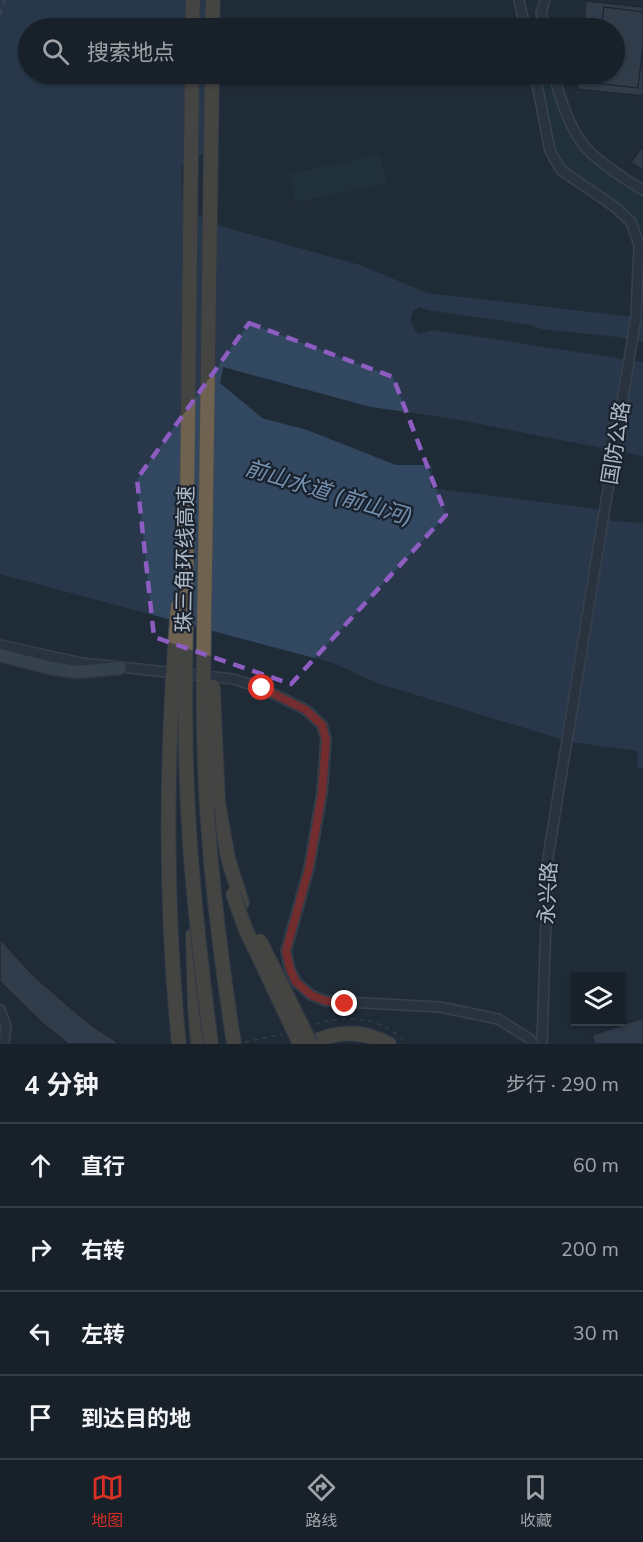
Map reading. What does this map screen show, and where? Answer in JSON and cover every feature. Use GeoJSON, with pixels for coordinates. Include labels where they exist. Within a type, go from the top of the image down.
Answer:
{"type":"FeatureCollection","features":[{"type":"Feature","properties":{"kind":"highway"},"geometry":{"type":"LineString","coordinates":[[192,18],[193,0]]}},
{"type":"Feature","properties":{"kind":"highway"},"geometry":{"type":"LineString","coordinates":[[213,0],[213,18]]}},
{"type":"Feature","properties":{"kind":"highway","name":"珠三角环线高速"},"geometry":{"type":"LineString","coordinates":[[192,84],[186,757],[194,899],[211,1044]]}},
{"type":"Feature","properties":{"kind":"highway","name":"珠三角环线高速"},"geometry":{"type":"LineString","coordinates":[[212,84],[204,702],[206,789],[214,897],[234,1044]]}},
{"type":"Feature","properties":{"kind":"highway"},"geometry":{"type":"LineString","coordinates":[[179,1044],[169,900],[169,794],[175,648],[187,502]]}},
{"type":"Feature","properties":{"kind":"highway"},"geometry":{"type":"LineString","coordinates":[[206,502],[222,851],[237,906],[300,1044]]}},
{"type":"Feature","properties":{"kind":"highway"},"geometry":{"type":"LineString","coordinates":[[218,802],[233,879],[242,903],[311,1044],[339,1034],[360,1033],[389,1044]]}},
{"type":"Feature","properties":{"kind":"highway"},"geometry":{"type":"LineString","coordinates":[[191,858],[198,1044]]}},
{"type":"Feature","properties":{"kind":"main road"},"geometry":{"type":"LineString","coordinates":[[0,655],[76,672],[120,668]]}},
{"type":"Feature","properties":{"kind":"street"},"geometry":{"type":"LineString","coordinates":[[519,0],[523,18]]}},
{"type":"Feature","properties":{"kind":"street"},"geometry":{"type":"LineString","coordinates":[[542,18],[541,13],[545,0]]}},
{"type":"Feature","properties":{"kind":"street","name":"国防公路"},"geometry":{"type":"LineString","coordinates":[[537,84],[550,151],[561,170],[615,207],[631,222],[639,245],[641,281],[567,743]]}},
{"type":"Feature","properties":{"kind":"street"},"geometry":{"type":"LineString","coordinates":[[557,84],[560,100],[573,126],[591,153],[623,178],[643,190]]}},
{"type":"Feature","properties":{"kind":"street"},"geometry":{"type":"LineString","coordinates":[[0,645],[82,663],[233,679],[262,688],[306,710],[322,725],[326,740],[322,793],[309,868],[286,951],[296,982],[311,995],[326,1001],[440,1007],[498,1019],[530,1039],[533,1044]]}},
{"type":"Feature","properties":{"kind":"street","name":"永兴路"},"geometry":{"type":"LineString","coordinates":[[542,1044],[548,857],[567,743]]}},
{"type":"Feature","properties":{"kind":"street"},"geometry":{"type":"LineString","coordinates":[[0,1010],[6,1026],[4,1044]]}},
{"type":"Feature","properties":{"kind":"path"},"geometry":{"type":"LineString","coordinates":[[257,1039],[259,1044]]}},
{"type":"Feature","properties":{"kind":"highlighted area"},"geometry":{"type":"Polygon","coordinates":[[[249,323],[393,377],[446,515],[291,684],[154,637],[137,479],[249,323]]]}},
{"type":"Feature","properties":{"kind":"green space"},"geometry":{"type":"Polygon","coordinates":[[[538,84],[557,84],[589,155],[643,193],[643,279],[641,279],[632,221],[562,170],[551,151],[538,84]]]}},
{"type":"Feature","properties":{"kind":"green space"},"geometry":{"type":"Polygon","coordinates":[[[380,154],[387,183],[296,202],[290,174],[380,154]]]}},
{"type":"Feature","properties":{"kind":"water","name":"前山水道 (前山河)"},"geometry":{"type":"Polygon","coordinates":[[[0,0],[206,0],[206,18],[18,18],[18,84],[208,84],[219,111],[212,148],[181,166],[182,197],[206,222],[360,265],[427,293],[643,318],[643,342],[542,329],[526,324],[427,310],[420,307],[413,310],[410,321],[416,332],[420,334],[433,330],[643,362],[643,456],[450,418],[371,407],[223,367],[220,383],[262,418],[307,430],[396,465],[432,465],[431,488],[597,509],[612,521],[643,523],[643,768],[637,767],[638,751],[571,742],[377,683],[333,663],[0,574],[0,0]]]}},
{"type":"Feature","properties":{"kind":"building"},"geometry":{"type":"Polygon","coordinates":[[[586,1],[643,7],[643,96],[577,89],[578,84],[625,84],[625,18],[584,18],[586,1]]]}},
{"type":"Feature","properties":{"kind":"building"},"geometry":{"type":"Polygon","coordinates":[[[604,7],[643,12],[643,46],[638,88],[604,84],[625,84],[625,18],[602,18],[604,7]]]}},
{"type":"Feature","properties":{"kind":"building"},"geometry":{"type":"Polygon","coordinates":[[[643,146],[643,171],[631,162],[643,146]]]}},
{"type":"Feature","properties":{"kind":"building"},"geometry":{"type":"Polygon","coordinates":[[[0,939],[33,975],[58,997],[91,1025],[120,1044],[68,1044],[41,1022],[0,982],[0,939]]]}},
{"type":"Feature","properties":{"kind":"building"},"geometry":{"type":"Polygon","coordinates":[[[643,1018],[643,1044],[595,1044],[592,1035],[625,1026],[625,1024],[643,1018]]]}},
{"type":"Feature","properties":{"kind":"railway"},"geometry":{"type":"LineString","coordinates":[[0,15],[4,0]]}},
{"type":"Feature","properties":{"kind":"route"},"geometry":{"type":"LineString","coordinates":[[262,688],[306,710],[322,725],[326,740],[322,793],[309,868],[286,951],[296,982],[311,995],[326,1001],[345,1004]]}}]}
